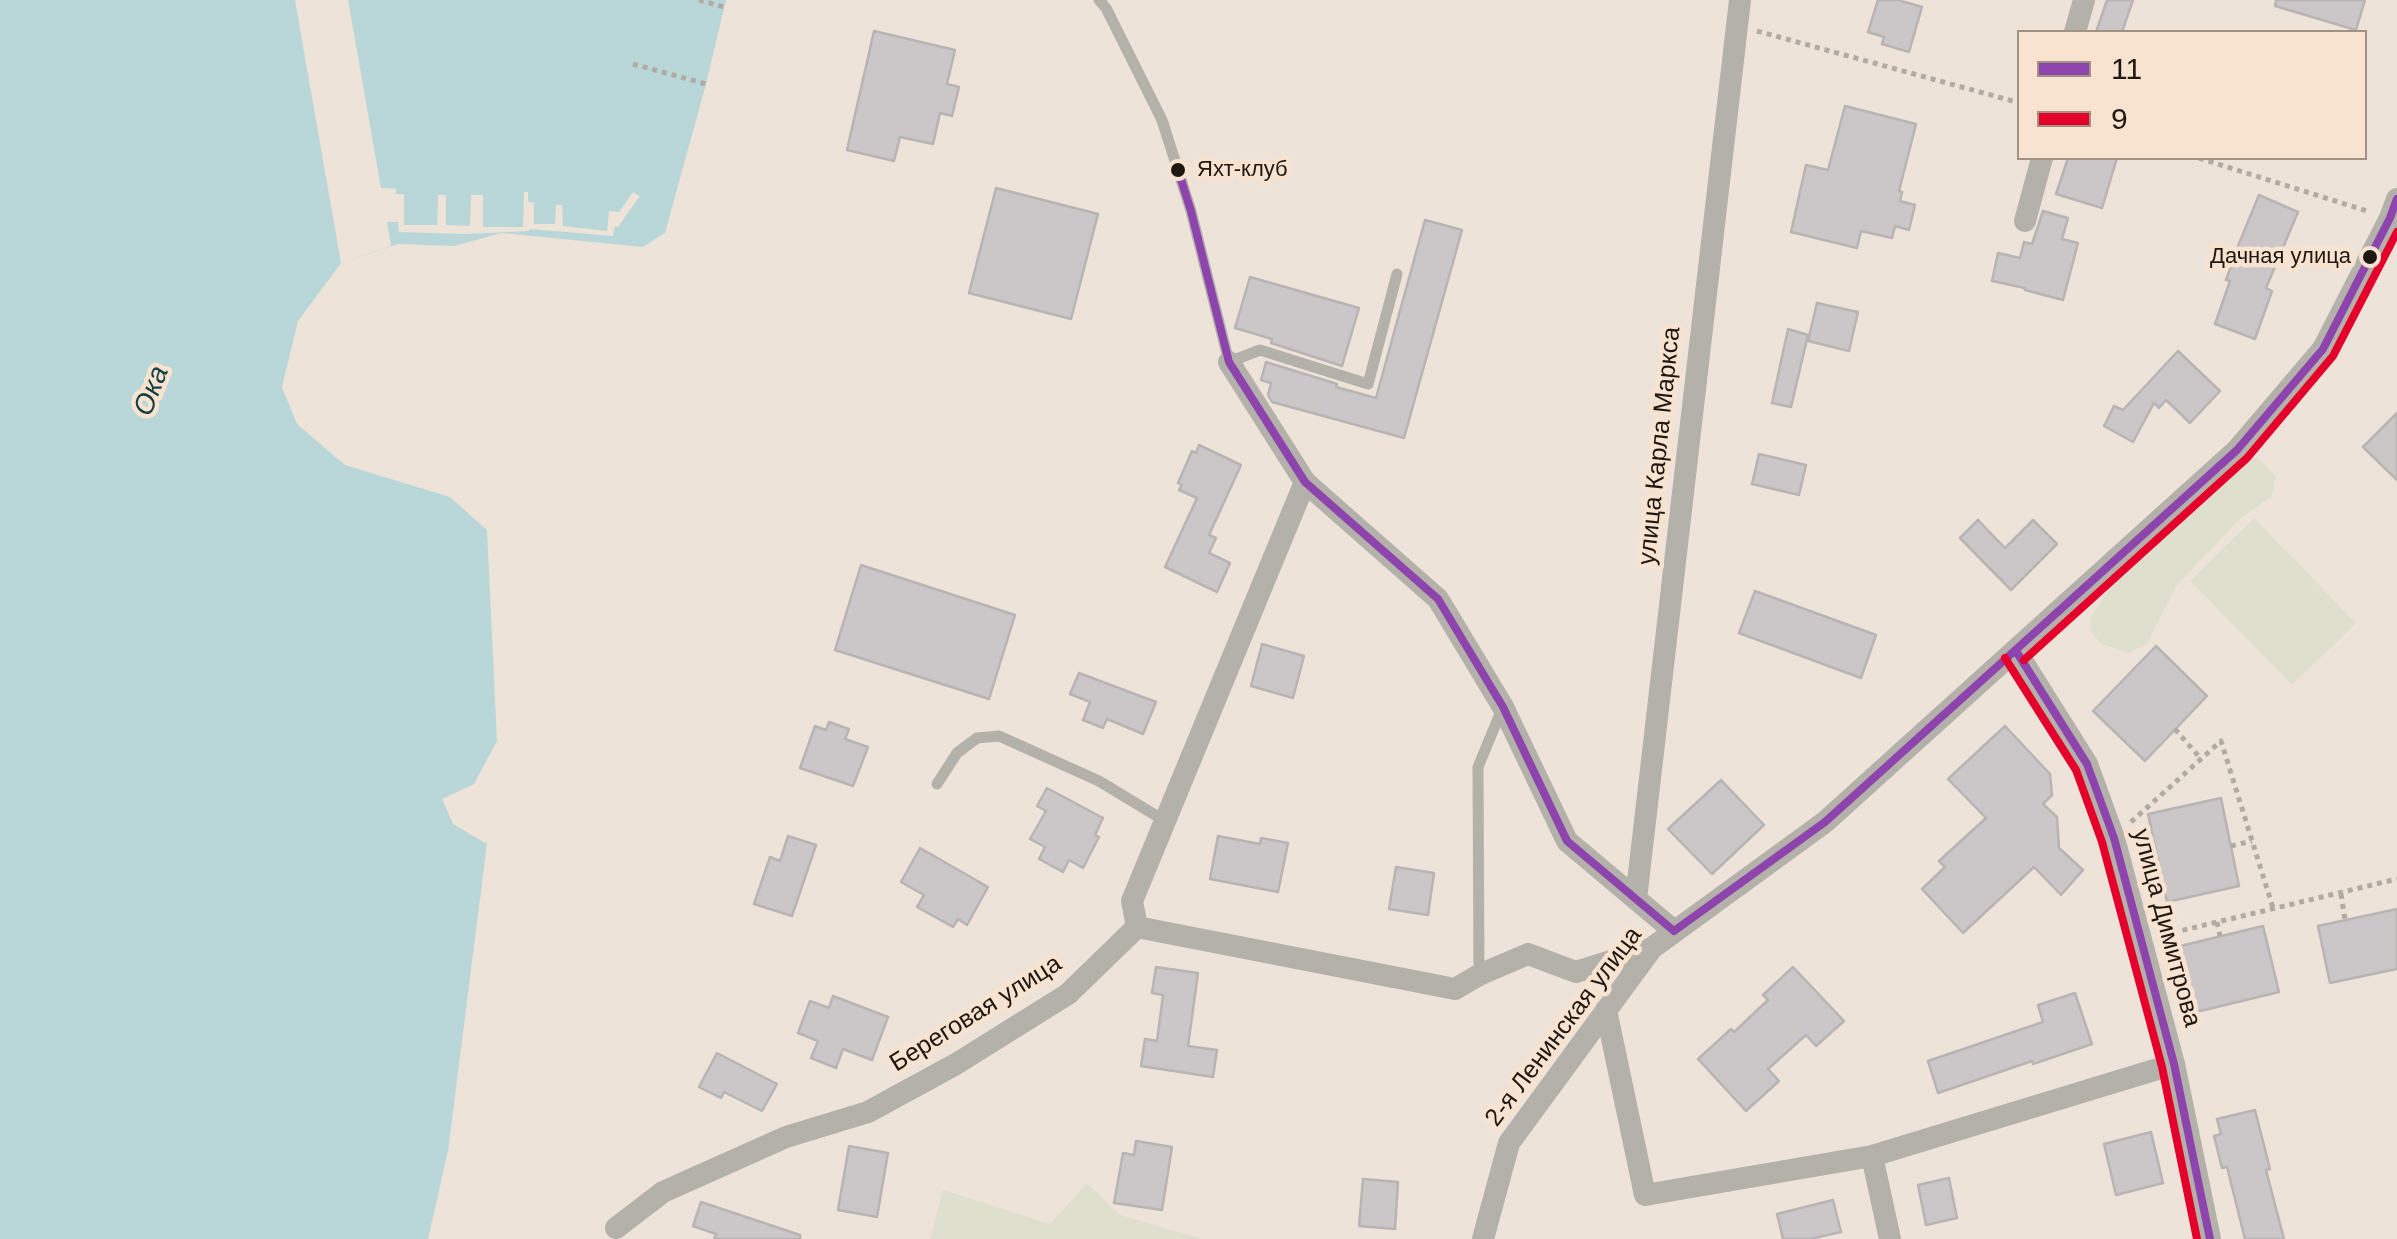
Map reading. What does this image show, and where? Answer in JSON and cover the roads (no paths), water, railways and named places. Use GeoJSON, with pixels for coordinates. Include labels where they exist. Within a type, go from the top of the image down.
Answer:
{"type":"FeatureCollection","features":[{"type":"Feature","properties":{"kind":"street","name":"улица Карла Маркса"},"geometry":{"type":"LineString","coordinates":[[1636,899],[1740,0]]}},
{"type":"Feature","properties":{"kind":"street"},"geometry":{"type":"LineString","coordinates":[[2076,30],[2084,0]]}},
{"type":"Feature","properties":{"kind":"street"},"geometry":{"type":"LineString","coordinates":[[2025,221],[2041,160]]}},
{"type":"Feature","properties":{"kind":"street"},"geometry":{"type":"LineString","coordinates":[[2016,651],[2236,450],[2324,349],[2392,221]]}},
{"type":"Feature","properties":{"kind":"street"},"geometry":{"type":"LineString","coordinates":[[1229,362],[1305,482],[1438,599],[1503,707],[1567,840],[1674,932]]}},
{"type":"Feature","properties":{"kind":"street"},"geometry":{"type":"LineString","coordinates":[[1305,482],[1132,901],[1137,927],[1455,990],[1528,954],[1576,972],[1652,948]]}},
{"type":"Feature","properties":{"kind":"street","name":"улица Димитрова"},"geometry":{"type":"LineString","coordinates":[[2016,651],[2088,764],[2114,838],[2174,1064],[2210,1239]]}},
{"type":"Feature","properties":{"kind":"street","name":"2-я Ленинская улица"},"geometry":{"type":"LineString","coordinates":[[1483,1239],[1509,1143],[1652,948],[1824,822],[2016,651]]}},
{"type":"Feature","properties":{"kind":"street","name":"Береговая улица"},"geometry":{"type":"LineString","coordinates":[[616,1228],[663,1192],[786,1137],[868,1112],[956,1064],[1068,994],[1137,927]]}},
{"type":"Feature","properties":{"kind":"street"},"geometry":{"type":"LineString","coordinates":[[1606,1010],[1645,1195],[1872,1156],[2174,1064]]}},
{"type":"Feature","properties":{"kind":"street"},"geometry":{"type":"LineString","coordinates":[[1872,1156],[1890,1239]]}},
{"type":"Feature","properties":{"kind":"lane"},"geometry":{"type":"LineString","coordinates":[[1099,0],[1162,120],[1191,211],[1229,362],[1260,350],[1368,384],[1397,274]]}},
{"type":"Feature","properties":{"kind":"lane"},"geometry":{"type":"LineString","coordinates":[[1479,975],[1478,767],[1503,707]]}},
{"type":"Feature","properties":{"kind":"lane"},"geometry":{"type":"LineString","coordinates":[[937,784],[957,753],[976,738],[999,736],[1099,782],[1165,822]]}},
{"type":"Feature","properties":{"kind":"water","name":"Ока"},"geometry":{"type":"Polygon","coordinates":[[[0,0],[726,0],[665,233],[643,247],[502,233],[454,246],[398,244],[341,263],[298,321],[282,387],[297,424],[345,465],[450,497],[487,530],[497,741],[474,784],[442,799],[453,824],[487,844],[448,1151],[428,1239],[0,1239],[0,0]]]}},
{"type":"Feature","properties":{"kind":"place","name":"Яхт-клуб"},"geometry":{"type":"Point","coordinates":[1178,170]}},
{"type":"Feature","properties":{"kind":"place","name":"Дачная улица"},"geometry":{"type":"Point","coordinates":[2370,257]}}]}
